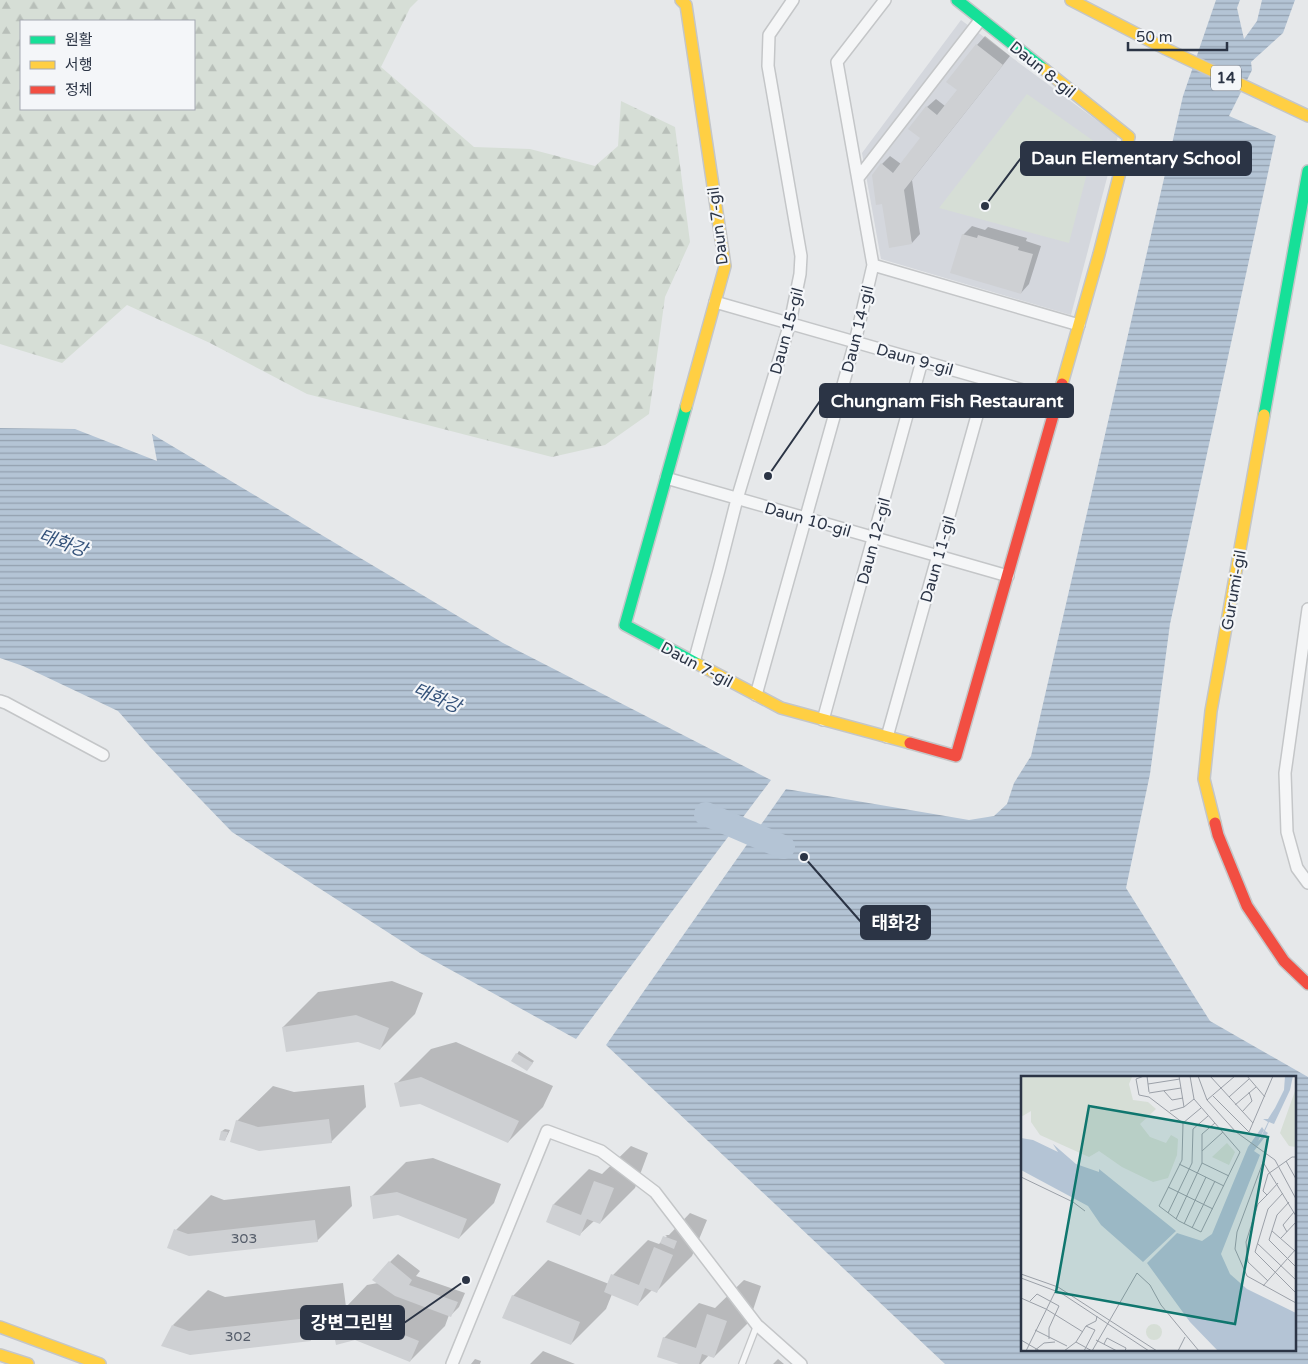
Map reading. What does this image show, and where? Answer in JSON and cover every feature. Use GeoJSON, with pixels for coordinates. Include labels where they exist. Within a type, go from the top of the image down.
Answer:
{"type":"FeatureCollection","features":[{"type":"Feature","properties":{"kind":"street","name":"Daun 15-gil"},"geometry":{"type":"LineString","coordinates":[[694,662],[720,570],[737,499],[790,324],[800,274],[801,256],[768,66],[769,35],[793,0]]}},
{"type":"Feature","properties":{"kind":"street","name":"Daun 14-gil"},"geometry":{"type":"LineString","coordinates":[[756,695],[855,342],[873,265],[837,62],[885,0]]}},
{"type":"Feature","properties":{"kind":"street","name":"Daun 8-gil"},"geometry":{"type":"LineString","coordinates":[[957,0],[1129,137]]}},
{"type":"Feature","properties":{"kind":"street","name":"14"},"geometry":{"type":"LineString","coordinates":[[1071,0],[1166,49],[1308,116]]}},
{"type":"Feature","properties":{"kind":"street","name":"Daun 7-gil"},"geometry":{"type":"LineString","coordinates":[[686,2],[725,266],[625,625],[781,708],[956,756],[1058,400],[1129,137]]}},
{"type":"Feature","properties":{"kind":"street"},"geometry":{"type":"LineString","coordinates":[[858,178],[981,19]]}},
{"type":"Feature","properties":{"kind":"street","name":"Gurumi-gil"},"geometry":{"type":"LineString","coordinates":[[1308,177],[1211,712],[1204,779],[1218,835],[1247,906],[1284,961],[1308,984]]}},
{"type":"Feature","properties":{"kind":"street"},"geometry":{"type":"LineString","coordinates":[[873,265],[1079,324]]}},
{"type":"Feature","properties":{"kind":"street","name":"Daun 9-gil"},"geometry":{"type":"LineString","coordinates":[[715,302],[1058,400]]}},
{"type":"Feature","properties":{"kind":"street","name":"Daun 12-gil"},"geometry":{"type":"LineString","coordinates":[[823,720],[922,361]]}},
{"type":"Feature","properties":{"kind":"street","name":"Daun 11-gil"},"geometry":{"type":"LineString","coordinates":[[887,737],[987,380]]}},
{"type":"Feature","properties":{"kind":"street","name":"Daun 10-gil"},"geometry":{"type":"LineString","coordinates":[[666,478],[1008,576]]}},
{"type":"Feature","properties":{"kind":"street"},"geometry":{"type":"LineString","coordinates":[[1308,609],[1285,773],[1287,832],[1297,868],[1308,883]]}},
{"type":"Feature","properties":{"kind":"street"},"geometry":{"type":"LineString","coordinates":[[0,701],[103,755]]}},
{"type":"Feature","properties":{"kind":"street"},"geometry":{"type":"LineString","coordinates":[[452,1364],[547,1131],[601,1151],[656,1192],[757,1325],[801,1364]]}},
{"type":"Feature","properties":{"kind":"street"},"geometry":{"type":"LineString","coordinates":[[1,1332],[100,1364]]}},
{"type":"Feature","properties":{"kind":"street"},"geometry":{"type":"LineString","coordinates":[[0,1355],[28,1364]]}},
{"type":"Feature","properties":{"kind":"lane"},"geometry":{"type":"LineString","coordinates":[[742,1364],[757,1325]]}},
{"type":"Feature","properties":{"kind":"shaded area"},"geometry":{"type":"Polygon","coordinates":[[[961,20],[1118,136],[1071,315],[881,259],[862,153],[961,20]]]}},
{"type":"Feature","properties":{"kind":"green space"},"geometry":{"type":"Polygon","coordinates":[[[0,0],[418,0],[410,8],[381,67],[474,147],[530,149],[595,166],[618,146],[621,101],[675,127],[690,242],[665,297],[649,414],[605,445],[552,457],[307,394],[210,343],[127,305],[62,363],[0,344],[0,0]]]}},
{"type":"Feature","properties":{"kind":"green space"},"geometry":{"type":"Polygon","coordinates":[[[1027,94],[1095,142],[1069,243],[939,208],[1027,94]]]}},
{"type":"Feature","properties":{"kind":"water"},"geometry":{"type":"Polygon","coordinates":[[[1216,0],[1240,0],[1237,8],[1244,39],[1257,21],[1262,0],[1295,0],[1283,33],[1251,62],[1252,70],[1229,116],[1276,136],[1170,624],[1150,774],[1126,888],[1210,1021],[1308,1077],[1308,1364],[945,1364],[606,1045],[786,789],[969,820],[994,816],[1007,804],[1014,783],[1031,756],[1183,96],[1216,0]]]}},
{"type":"Feature","properties":{"kind":"water"},"geometry":{"type":"Polygon","coordinates":[[[0,428],[75,429],[157,461],[152,434],[503,643],[771,780],[576,1039],[420,953],[232,832],[118,711],[23,666],[0,658],[0,428]]]}},
{"type":"Feature","properties":{"kind":"building"},"geometry":{"type":"Polygon","coordinates":[[[976,44],[1003,65],[904,190],[912,244],[889,248],[882,204],[876,205],[872,175],[881,163],[893,173],[920,138],[908,129],[926,106],[937,115],[957,90],[946,82],[976,44]]]}},
{"type":"Feature","properties":{"kind":"building"},"geometry":{"type":"Polygon","coordinates":[[[962,234],[977,238],[978,235],[1019,247],[1018,250],[1033,254],[1021,294],[950,273],[962,234]]]}},
{"type":"Feature","properties":{"kind":"building"},"geometry":{"type":"Polygon","coordinates":[[[356,1015],[389,1028],[380,1050],[358,1042],[286,1052],[282,1027],[356,1015]]]}},
{"type":"Feature","properties":{"kind":"building"},"geometry":{"type":"Polygon","coordinates":[[[516,1053],[533,1063],[527,1071],[511,1061],[516,1053]]]}},
{"type":"Feature","properties":{"kind":"building"},"geometry":{"type":"Polygon","coordinates":[[[421,1077],[519,1121],[508,1143],[420,1104],[400,1107],[394,1083],[421,1077]]]}},
{"type":"Feature","properties":{"kind":"building"},"geometry":{"type":"Polygon","coordinates":[[[329,1119],[332,1143],[259,1151],[230,1142],[236,1120],[258,1127],[329,1119]]]}},
{"type":"Feature","properties":{"kind":"building"},"geometry":{"type":"Polygon","coordinates":[[[221,1131],[228,1132],[225,1141],[219,1140],[221,1131]]]}},
{"type":"Feature","properties":{"kind":"building"},"geometry":{"type":"Polygon","coordinates":[[[594,1181],[614,1188],[600,1224],[587,1219],[580,1236],[546,1222],[553,1204],[581,1215],[594,1181]]]}},
{"type":"Feature","properties":{"kind":"building"},"geometry":{"type":"Polygon","coordinates":[[[397,1192],[467,1219],[459,1239],[398,1215],[373,1219],[370,1196],[397,1192]]]}},
{"type":"Feature","properties":{"kind":"building"},"geometry":{"type":"Polygon","coordinates":[[[315,1220],[318,1242],[189,1256],[167,1248],[174,1229],[188,1234],[315,1220]]]}},
{"type":"Feature","properties":{"kind":"building"},"geometry":{"type":"Polygon","coordinates":[[[663,1236],[677,1241],[674,1249],[660,1243],[663,1236]]]}},
{"type":"Feature","properties":{"kind":"building"},"geometry":{"type":"Polygon","coordinates":[[[654,1247],[673,1255],[657,1293],[645,1288],[638,1306],[604,1292],[611,1274],[639,1285],[654,1247]]]}},
{"type":"Feature","properties":{"kind":"building"},"geometry":{"type":"Polygon","coordinates":[[[389,1261],[412,1280],[409,1285],[458,1302],[451,1317],[395,1296],[372,1280],[389,1261]]]}},
{"type":"Feature","properties":{"kind":"building"},"geometry":{"type":"Polygon","coordinates":[[[512,1295],[580,1322],[571,1345],[502,1318],[512,1295]]]}},
{"type":"Feature","properties":{"kind":"building"},"geometry":{"type":"Polygon","coordinates":[[[707,1314],[727,1321],[714,1358],[702,1354],[699,1364],[679,1364],[657,1357],[663,1337],[696,1348],[707,1314]]]}},
{"type":"Feature","properties":{"kind":"building"},"geometry":{"type":"Polygon","coordinates":[[[355,1315],[419,1341],[410,1362],[355,1340],[336,1345],[331,1320],[355,1315]]]}},
{"type":"Feature","properties":{"kind":"building"},"geometry":{"type":"Polygon","coordinates":[[[309,1318],[311,1341],[190,1355],[161,1346],[172,1325],[189,1331],[309,1318]]]}},
{"type":"Feature","properties":{"kind":"waterway","name":"태화강"},"geometry":{"type":"LineString","coordinates":[[706,814],[783,847]]}},
{"type":"Feature","properties":{"kind":"traffic: fast"},"geometry":{"type":"LineString","coordinates":[[957,0],[1044,69]]}},
{"type":"Feature","properties":{"kind":"traffic: fast"},"geometry":{"type":"LineString","coordinates":[[1264,415],[1308,171]]}},
{"type":"Feature","properties":{"kind":"traffic: fast"},"geometry":{"type":"LineString","coordinates":[[686,407],[625,625],[698,664]]}},
{"type":"Feature","properties":{"kind":"traffic: slow"},"geometry":{"type":"LineString","coordinates":[[681,0],[686,5],[725,266],[686,407]]}},
{"type":"Feature","properties":{"kind":"traffic: slow"},"geometry":{"type":"LineString","coordinates":[[1071,0],[1166,49],[1308,116]]}},
{"type":"Feature","properties":{"kind":"traffic: slow"},"geometry":{"type":"LineString","coordinates":[[1044,69],[1129,137],[1099,254],[1062,384]]}},
{"type":"Feature","properties":{"kind":"traffic: slow"},"geometry":{"type":"LineString","coordinates":[[1215,823],[1204,779],[1211,711],[1264,415]]}},
{"type":"Feature","properties":{"kind":"traffic: slow"},"geometry":{"type":"LineString","coordinates":[[698,664],[781,708],[910,743]]}},
{"type":"Feature","properties":{"kind":"traffic: slow"},"geometry":{"type":"LineString","coordinates":[[0,1327],[100,1364]]}},
{"type":"Feature","properties":{"kind":"traffic: slow"},"geometry":{"type":"LineString","coordinates":[[0,1355],[28,1364]]}},
{"type":"Feature","properties":{"kind":"traffic: jam"},"geometry":{"type":"LineString","coordinates":[[910,743],[956,756],[1062,384]]}},
{"type":"Feature","properties":{"kind":"traffic: jam"},"geometry":{"type":"LineString","coordinates":[[1215,823],[1218,835],[1247,906],[1284,961],[1308,984]]}},
{"type":"Feature","properties":{"kind":"place","name":"Daun Elementary School"},"geometry":{"type":"Point","coordinates":[985,206]}},
{"type":"Feature","properties":{"kind":"place","name":"Chungnam Fish Restaurant"},"geometry":{"type":"Point","coordinates":[768,476]}},
{"type":"Feature","properties":{"kind":"place","name":"태화강"},"geometry":{"type":"Point","coordinates":[804,857]}},
{"type":"Feature","properties":{"kind":"place","name":"강변그린빌"},"geometry":{"type":"Point","coordinates":[466,1280]}}]}
